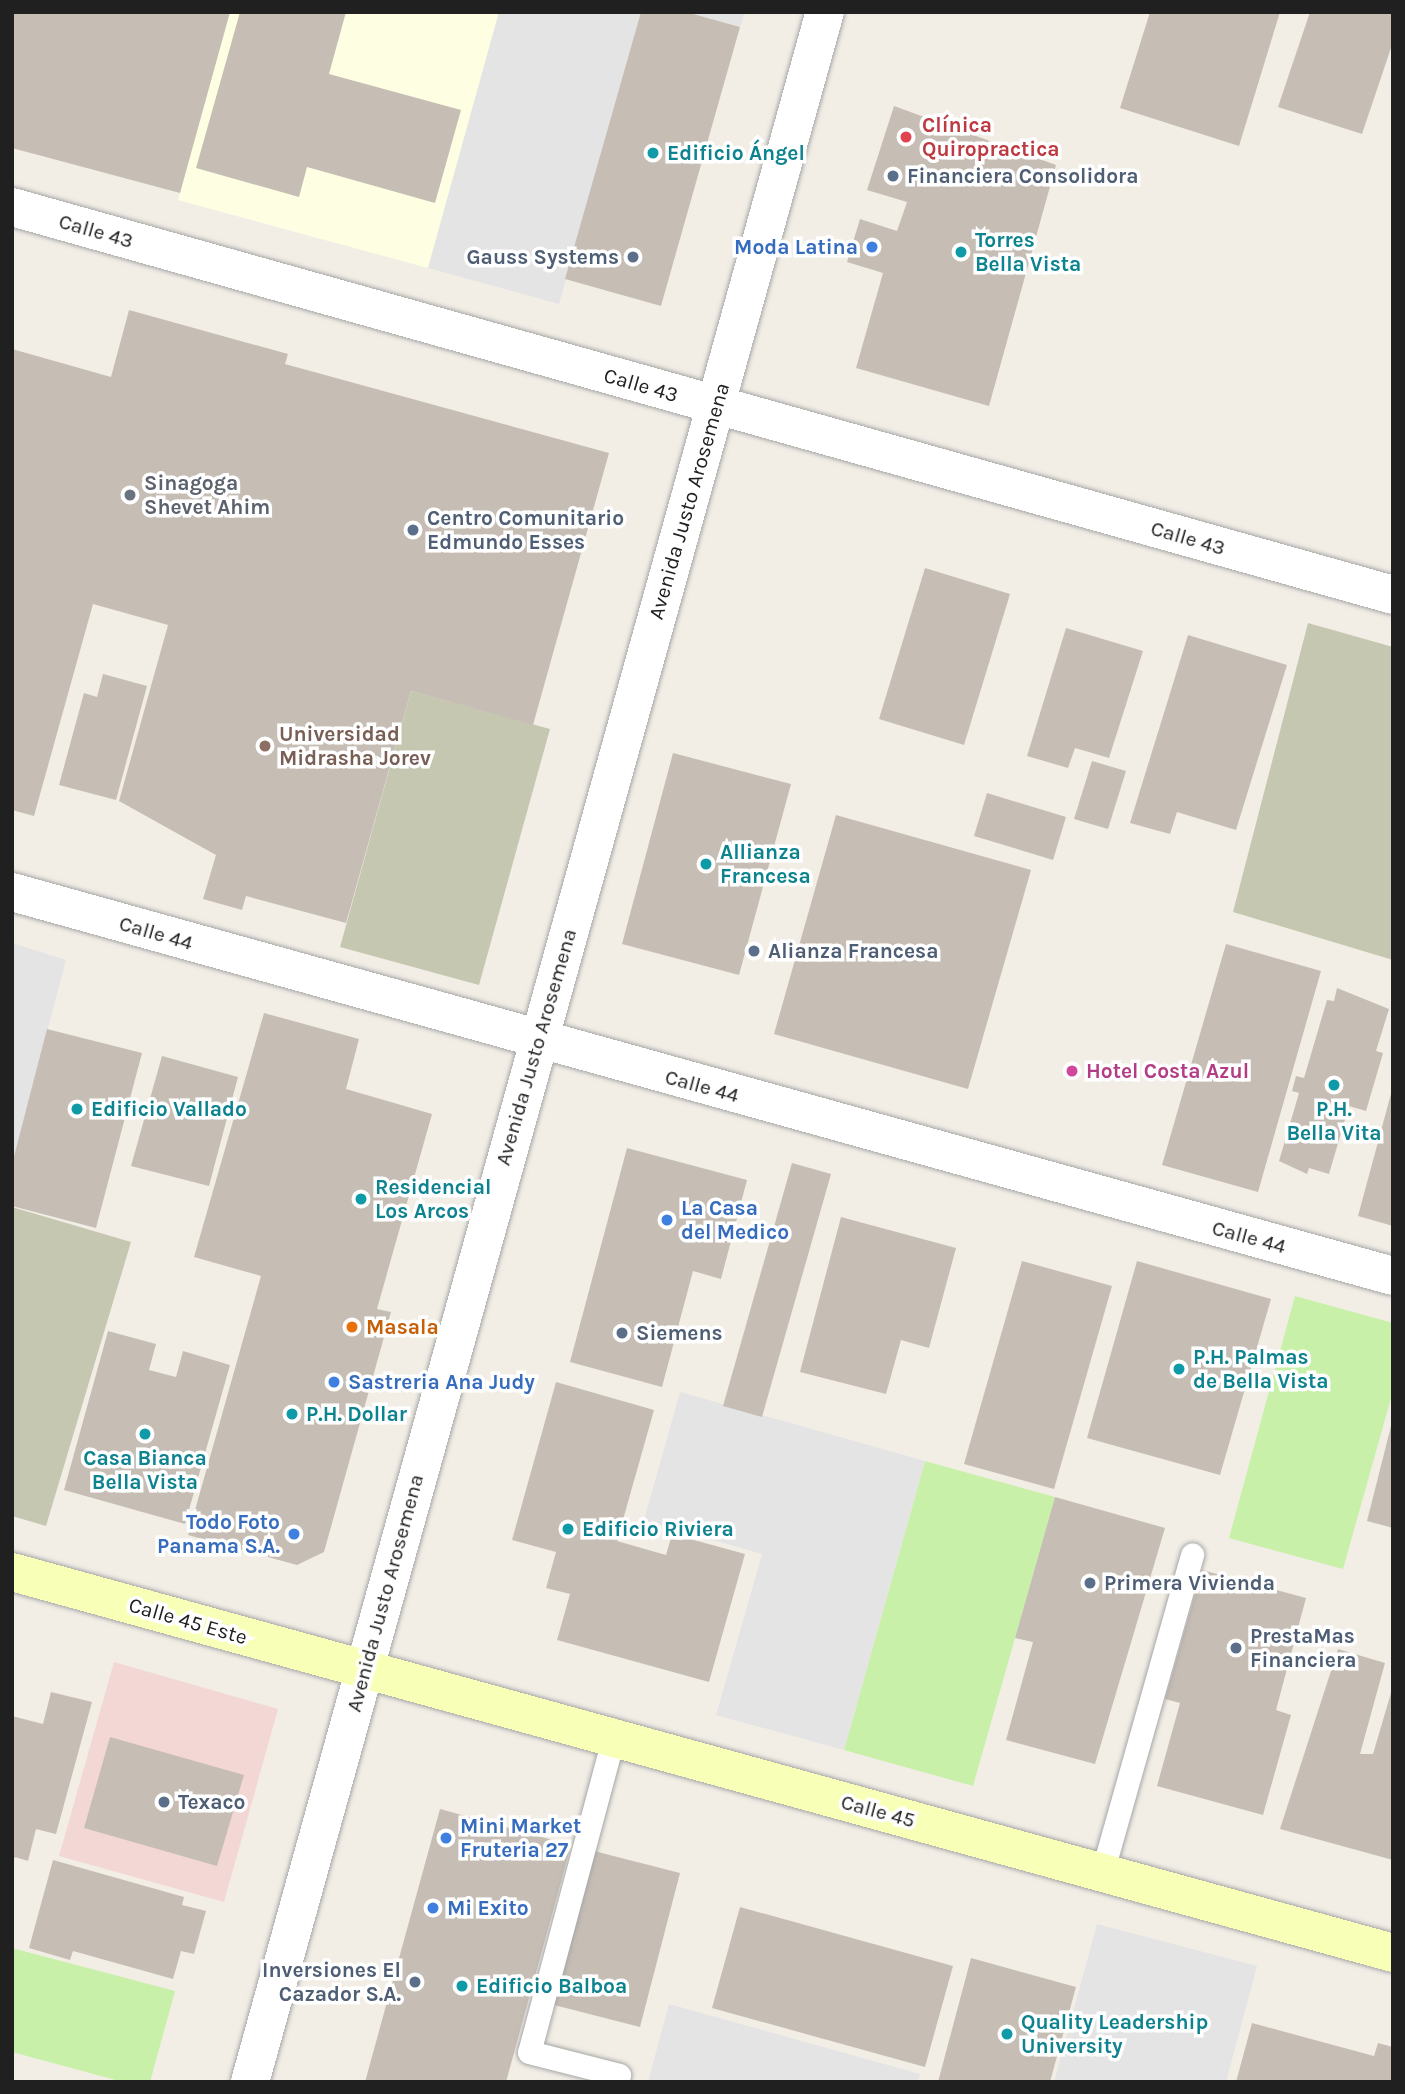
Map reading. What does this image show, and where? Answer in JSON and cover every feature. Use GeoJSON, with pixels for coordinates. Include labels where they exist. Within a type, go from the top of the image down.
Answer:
{"type":"FeatureCollection","features":[{"type":"Feature","properties":{"kind":"main road","name":"Calle 45 Este"},"geometry":{"type":"LineString","coordinates":[[12,1572],[363,1670]]}},
{"type":"Feature","properties":{"kind":"main road","name":"Calle 45"},"geometry":{"type":"LineString","coordinates":[[363,1670],[1393,1953]]}},
{"type":"Feature","properties":{"kind":"street","name":"Avenida Justo Arosemena"},"geometry":{"type":"LineString","coordinates":[[250,2082],[537,1040],[825,12]]}},
{"type":"Feature","properties":{"kind":"street","name":"Calle 43"},"geometry":{"type":"LineString","coordinates":[[12,207],[1393,595]]}},
{"type":"Feature","properties":{"kind":"street","name":"Calle 44"},"geometry":{"type":"LineString","coordinates":[[12,892],[1393,1276]]}},
{"type":"Feature","properties":{"kind":"lane"},"geometry":{"type":"LineString","coordinates":[[1102,1873],[1192,1554]]}},
{"type":"Feature","properties":{"kind":"lane"},"geometry":{"type":"LineString","coordinates":[[613,1739],[529,2052],[619,2075]]}},
{"type":"Feature","properties":{"kind":"shaded area"},"geometry":{"type":"Polygon","coordinates":[[[230,12],[499,12],[428,268],[178,200],[230,12]]]}},
{"type":"Feature","properties":{"kind":"shaded area"},"geometry":{"type":"Polygon","coordinates":[[[499,12],[641,12],[559,304],[428,268],[499,12]]]}},
{"type":"Feature","properties":{"kind":"shaded area"},"geometry":{"type":"Polygon","coordinates":[[[686,12],[745,12],[740,27],[686,12]]]}},
{"type":"Feature","properties":{"kind":"shaded area"},"geometry":{"type":"Polygon","coordinates":[[[1308,623],[1393,647],[1393,960],[1233,912],[1308,623]]]}},
{"type":"Feature","properties":{"kind":"shaded area"},"geometry":{"type":"Polygon","coordinates":[[[411,691],[550,729],[479,985],[340,947],[411,691]]]}},
{"type":"Feature","properties":{"kind":"shaded area"},"geometry":{"type":"Polygon","coordinates":[[[12,943],[66,960],[12,1164],[12,943]]]}},
{"type":"Feature","properties":{"kind":"shaded area"},"geometry":{"type":"Polygon","coordinates":[[[12,1207],[131,1242],[46,1526],[12,1516],[12,1207]]]}},
{"type":"Feature","properties":{"kind":"shaded area"},"geometry":{"type":"Polygon","coordinates":[[[680,1392],[925,1461],[844,1750],[716,1715],[762,1554],[644,1520],[680,1392]]]}},
{"type":"Feature","properties":{"kind":"shaded area"},"geometry":{"type":"Polygon","coordinates":[[[114,1662],[278,1709],[224,1902],[59,1856],[114,1662]]]}},
{"type":"Feature","properties":{"kind":"shaded area"},"geometry":{"type":"Polygon","coordinates":[[[1097,1924],[1257,1966],[1226,2082],[1054,2082],[1097,1924]]]}},
{"type":"Feature","properties":{"kind":"shaded area"},"geometry":{"type":"Polygon","coordinates":[[[669,2004],[920,2074],[918,2082],[648,2082],[669,2004]]]}},
{"type":"Feature","properties":{"kind":"green space"},"geometry":{"type":"Polygon","coordinates":[[[1295,1296],[1393,1323],[1393,1391],[1343,1569],[1229,1538],[1295,1296]]]}},
{"type":"Feature","properties":{"kind":"green space"},"geometry":{"type":"Polygon","coordinates":[[[925,1461],[1055,1497],[973,1786],[844,1750],[925,1461]]]}},
{"type":"Feature","properties":{"kind":"green space"},"geometry":{"type":"Polygon","coordinates":[[[12,1948],[175,1991],[150,2082],[123,2082],[12,2052],[12,1948]]]}},
{"type":"Feature","properties":{"kind":"building"},"geometry":{"type":"Polygon","coordinates":[[[12,12],[230,12],[180,193],[12,148],[12,12]]]}},
{"type":"Feature","properties":{"kind":"building"},"geometry":{"type":"Polygon","coordinates":[[[240,12],[346,12],[329,74],[461,110],[435,203],[307,167],[299,197],[196,168],[240,12]]]}},
{"type":"Feature","properties":{"kind":"building","name":"Edificio Ángel"},"geometry":{"type":"Polygon","coordinates":[[[641,12],[686,12],[740,27],[661,306],[565,279],[641,12]]]}},
{"type":"Feature","properties":{"kind":"building"},"geometry":{"type":"Polygon","coordinates":[[[1150,12],[1280,12],[1239,146],[1120,108],[1150,12]]]}},
{"type":"Feature","properties":{"kind":"building"},"geometry":{"type":"Polygon","coordinates":[[[1310,12],[1393,12],[1393,42],[1362,134],[1278,107],[1310,12]]]}},
{"type":"Feature","properties":{"kind":"building","name":"Torres Bella Vista"},"geometry":{"type":"Polygon","coordinates":[[[894,106],[1056,165],[989,406],[856,368],[883,273],[847,262],[860,219],[897,231],[907,202],[867,190],[894,106]]]}},
{"type":"Feature","properties":{"kind":"building"},"geometry":{"type":"Polygon","coordinates":[[[129,310],[288,354],[285,364],[609,453],[533,725],[411,691],[346,923],[246,896],[242,910],[203,899],[216,855],[119,801],[168,625],[93,604],[34,816],[12,810],[12,349],[111,377],[129,310]]]}},
{"type":"Feature","properties":{"kind":"building"},"geometry":{"type":"Polygon","coordinates":[[[925,568],[1010,594],[964,745],[879,719],[925,568]]]}},
{"type":"Feature","properties":{"kind":"building"},"geometry":{"type":"Polygon","coordinates":[[[1066,628],[1143,651],[1109,758],[1075,748],[1068,768],[1027,756],[1066,628]]]}},
{"type":"Feature","properties":{"kind":"building"},"geometry":{"type":"Polygon","coordinates":[[[1188,635],[1287,665],[1236,830],[1177,812],[1170,834],[1130,823],[1188,635]]]}},
{"type":"Feature","properties":{"kind":"building"},"geometry":{"type":"Polygon","coordinates":[[[103,674],[147,686],[116,800],[59,785],[84,693],[97,697],[103,674]]]}},
{"type":"Feature","properties":{"kind":"building","name":"Allianza Francesa"},"geometry":{"type":"Polygon","coordinates":[[[673,753],[791,784],[739,975],[622,944],[673,753]]]}},
{"type":"Feature","properties":{"kind":"building"},"geometry":{"type":"Polygon","coordinates":[[[1092,761],[1126,771],[1108,829],[1074,819],[1092,761]]]}},
{"type":"Feature","properties":{"kind":"building"},"geometry":{"type":"Polygon","coordinates":[[[987,793],[1066,817],[1053,860],[974,836],[987,793]]]}},
{"type":"Feature","properties":{"kind":"building"},"geometry":{"type":"Polygon","coordinates":[[[836,815],[1031,870],[968,1089],[774,1034],[836,815]]]}},
{"type":"Feature","properties":{"kind":"building"},"geometry":{"type":"Polygon","coordinates":[[[1226,944],[1321,971],[1258,1192],[1162,1165],[1226,944]]]}},
{"type":"Feature","properties":{"kind":"building","name":"P.H. Bella Vita"},"geometry":{"type":"Polygon","coordinates":[[[1337,988],[1389,1009],[1376,1051],[1383,1053],[1366,1111],[1349,1106],[1329,1174],[1309,1168],[1307,1174],[1279,1161],[1299,1093],[1292,1091],[1296,1076],[1304,1078],[1327,1000],[1334,1001],[1337,988]]]}},
{"type":"Feature","properties":{"kind":"building"},"geometry":{"type":"Polygon","coordinates":[[[264,1013],[359,1039],[346,1089],[432,1114],[377,1309],[391,1312],[324,1552],[297,1565],[188,1535],[261,1276],[194,1257],[264,1013]]]}},
{"type":"Feature","properties":{"kind":"building","name":"Edificio Vallado"},"geometry":{"type":"Polygon","coordinates":[[[47,1029],[142,1053],[96,1228],[12,1206],[12,1164],[47,1029]]]}},
{"type":"Feature","properties":{"kind":"building"},"geometry":{"type":"Polygon","coordinates":[[[162,1056],[238,1077],[209,1186],[131,1166],[162,1056]]]}},
{"type":"Feature","properties":{"kind":"building"},"geometry":{"type":"Polygon","coordinates":[[[1393,1091],[1393,1226],[1358,1216],[1393,1091]]]}},
{"type":"Feature","properties":{"kind":"building"},"geometry":{"type":"Polygon","coordinates":[[[627,1148],[747,1180],[721,1279],[693,1271],[662,1387],[570,1362],[627,1148]]]}},
{"type":"Feature","properties":{"kind":"building"},"geometry":{"type":"Polygon","coordinates":[[[792,1163],[831,1174],[762,1417],[723,1406],[792,1163]]]}},
{"type":"Feature","properties":{"kind":"building"},"geometry":{"type":"Polygon","coordinates":[[[841,1217],[956,1248],[929,1348],[901,1340],[886,1394],[800,1372],[841,1217]]]}},
{"type":"Feature","properties":{"kind":"building"},"geometry":{"type":"Polygon","coordinates":[[[1022,1261],[1112,1286],[1054,1489],[964,1464],[1022,1261]]]}},
{"type":"Feature","properties":{"kind":"building","name":"P.H. Palmas de Bella Vista"},"geometry":{"type":"Polygon","coordinates":[[[1137,1261],[1271,1299],[1220,1475],[1087,1438],[1137,1261]]]}},
{"type":"Feature","properties":{"kind":"building","name":"Casa Bianca Bella Vista"},"geometry":{"type":"Polygon","coordinates":[[[108,1331],[156,1344],[149,1370],[176,1377],[183,1351],[230,1365],[185,1524],[64,1490],[108,1331]]]}},
{"type":"Feature","properties":{"kind":"building","name":"Edificio Riviera"},"geometry":{"type":"Polygon","coordinates":[[[556,1382],[654,1410],[617,1541],[666,1555],[672,1534],[745,1554],[709,1682],[557,1640],[570,1594],[546,1588],[556,1552],[512,1540],[556,1382]]]}},
{"type":"Feature","properties":{"kind":"building"},"geometry":{"type":"Polygon","coordinates":[[[1393,1423],[1393,1528],[1367,1521],[1393,1423]]]}},
{"type":"Feature","properties":{"kind":"building","name":"Primera Vivienda"},"geometry":{"type":"Polygon","coordinates":[[[1055,1497],[1165,1528],[1095,1764],[1006,1740],[1033,1642],[1015,1638],[1055,1497]]]}},
{"type":"Feature","properties":{"kind":"building","name":"PrestaMas Financiera"},"geometry":{"type":"Polygon","coordinates":[[[1202,1570],[1306,1598],[1276,1710],[1291,1715],[1263,1815],[1157,1786],[1180,1703],[1165,1699],[1202,1570]]]}},
{"type":"Feature","properties":{"kind":"building"},"geometry":{"type":"Polygon","coordinates":[[[1338,1649],[1385,1663],[1360,1754],[1373,1754],[1393,1686],[1393,1860],[1280,1829],[1338,1649]]]}},
{"type":"Feature","properties":{"kind":"building"},"geometry":{"type":"Polygon","coordinates":[[[51,1692],[92,1702],[56,1834],[36,1829],[28,1861],[15,1857],[12,1863],[12,1716],[43,1724],[51,1692]]]}},
{"type":"Feature","properties":{"kind":"building","name":"Texaco"},"geometry":{"type":"Polygon","coordinates":[[[110,1737],[244,1775],[217,1866],[84,1828],[110,1737]]]}},
{"type":"Feature","properties":{"kind":"building","name":"Edificio Balboa"},"geometry":{"type":"Polygon","coordinates":[[[440,1809],[571,1845],[506,2082],[365,2082],[440,1809]]]}},
{"type":"Feature","properties":{"kind":"building"},"geometry":{"type":"Polygon","coordinates":[[[594,1851],[680,1873],[640,2027],[554,2005],[594,1851]]]}},
{"type":"Feature","properties":{"kind":"building"},"geometry":{"type":"Polygon","coordinates":[[[53,1860],[184,1897],[182,1905],[206,1911],[194,1954],[181,1951],[173,1979],[73,1951],[70,1960],[29,1948],[53,1860]]]}},
{"type":"Feature","properties":{"kind":"building"},"geometry":{"type":"Polygon","coordinates":[[[740,1907],[953,1966],[925,2067],[712,2008],[740,1907]]]}},
{"type":"Feature","properties":{"kind":"building","name":"Quality Leadership University"},"geometry":{"type":"Polygon","coordinates":[[[971,1958],[1076,1987],[1050,2082],[938,2082],[971,1958]]]}},
{"type":"Feature","properties":{"kind":"building"},"geometry":{"type":"Polygon","coordinates":[[[1252,2023],[1374,2056],[1378,2043],[1393,2047],[1393,2082],[1236,2082],[1252,2023]]]}},
{"type":"Feature","properties":{"kind":"place","name":"Clínica Quiropractica"},"geometry":{"type":"Point","coordinates":[906,137]}},
{"type":"Feature","properties":{"kind":"place","name":"Edificio Ángel"},"geometry":{"type":"Point","coordinates":[653,153]}},
{"type":"Feature","properties":{"kind":"place","name":"Financiera Consolidora"},"geometry":{"type":"Point","coordinates":[893,176]}},
{"type":"Feature","properties":{"kind":"place","name":"Moda Latina"},"geometry":{"type":"Point","coordinates":[872,247]}},
{"type":"Feature","properties":{"kind":"place","name":"Torres Bella Vista"},"geometry":{"type":"Point","coordinates":[961,252]}},
{"type":"Feature","properties":{"kind":"place","name":"Gauss Systems"},"geometry":{"type":"Point","coordinates":[633,257]}},
{"type":"Feature","properties":{"kind":"place","name":"Sinagoga Shevet Ahim"},"geometry":{"type":"Point","coordinates":[130,495]}},
{"type":"Feature","properties":{"kind":"place","name":"Centro Comunitario Edmundo Esses"},"geometry":{"type":"Point","coordinates":[413,530]}},
{"type":"Feature","properties":{"kind":"place","name":"Universidad Midrasha Jorev"},"geometry":{"type":"Point","coordinates":[265,746]}},
{"type":"Feature","properties":{"kind":"place","name":"Allianza Francesa"},"geometry":{"type":"Point","coordinates":[706,864]}},
{"type":"Feature","properties":{"kind":"place","name":"Alianza Francesa"},"geometry":{"type":"Point","coordinates":[754,951]}},
{"type":"Feature","properties":{"kind":"place","name":"Hotel Costa Azul"},"geometry":{"type":"Point","coordinates":[1072,1071]}},
{"type":"Feature","properties":{"kind":"place","name":"P.H. Bella Vita"},"geometry":{"type":"Point","coordinates":[1334,1085]}},
{"type":"Feature","properties":{"kind":"place","name":"Edificio Vallado"},"geometry":{"type":"Point","coordinates":[77,1109]}},
{"type":"Feature","properties":{"kind":"place","name":"Residencial Los Arcos"},"geometry":{"type":"Point","coordinates":[361,1199]}},
{"type":"Feature","properties":{"kind":"place","name":"La Casa del Medico"},"geometry":{"type":"Point","coordinates":[667,1220]}},
{"type":"Feature","properties":{"kind":"place","name":"Masala"},"geometry":{"type":"Point","coordinates":[352,1327]}},
{"type":"Feature","properties":{"kind":"place","name":"Siemens"},"geometry":{"type":"Point","coordinates":[622,1333]}},
{"type":"Feature","properties":{"kind":"place","name":"P.H. Palmas de Bella Vista"},"geometry":{"type":"Point","coordinates":[1179,1369]}},
{"type":"Feature","properties":{"kind":"place","name":"Sastreria Ana Judy"},"geometry":{"type":"Point","coordinates":[334,1382]}},
{"type":"Feature","properties":{"kind":"place","name":"P.H. Dollar"},"geometry":{"type":"Point","coordinates":[292,1414]}},
{"type":"Feature","properties":{"kind":"place","name":"Casa Bianca Bella Vista"},"geometry":{"type":"Point","coordinates":[145,1434]}},
{"type":"Feature","properties":{"kind":"place","name":"Edificio Riviera"},"geometry":{"type":"Point","coordinates":[568,1529]}},
{"type":"Feature","properties":{"kind":"place","name":"Todo Foto Panama S.A."},"geometry":{"type":"Point","coordinates":[294,1534]}},
{"type":"Feature","properties":{"kind":"place","name":"Primera Vivienda"},"geometry":{"type":"Point","coordinates":[1090,1583]}},
{"type":"Feature","properties":{"kind":"place","name":"PrestaMas Financiera"},"geometry":{"type":"Point","coordinates":[1236,1648]}},
{"type":"Feature","properties":{"kind":"place","name":"Texaco"},"geometry":{"type":"Point","coordinates":[164,1802]}},
{"type":"Feature","properties":{"kind":"place","name":"Mini Market Fruteria 27"},"geometry":{"type":"Point","coordinates":[446,1838]}},
{"type":"Feature","properties":{"kind":"place","name":"Mi Exito"},"geometry":{"type":"Point","coordinates":[433,1908]}},
{"type":"Feature","properties":{"kind":"place","name":"Inversiones El Cazador S.A."},"geometry":{"type":"Point","coordinates":[415,1982]}},
{"type":"Feature","properties":{"kind":"place","name":"Edificio Balboa"},"geometry":{"type":"Point","coordinates":[462,1986]}},
{"type":"Feature","properties":{"kind":"place","name":"Quality Leadership University"},"geometry":{"type":"Point","coordinates":[1007,2034]}}]}
